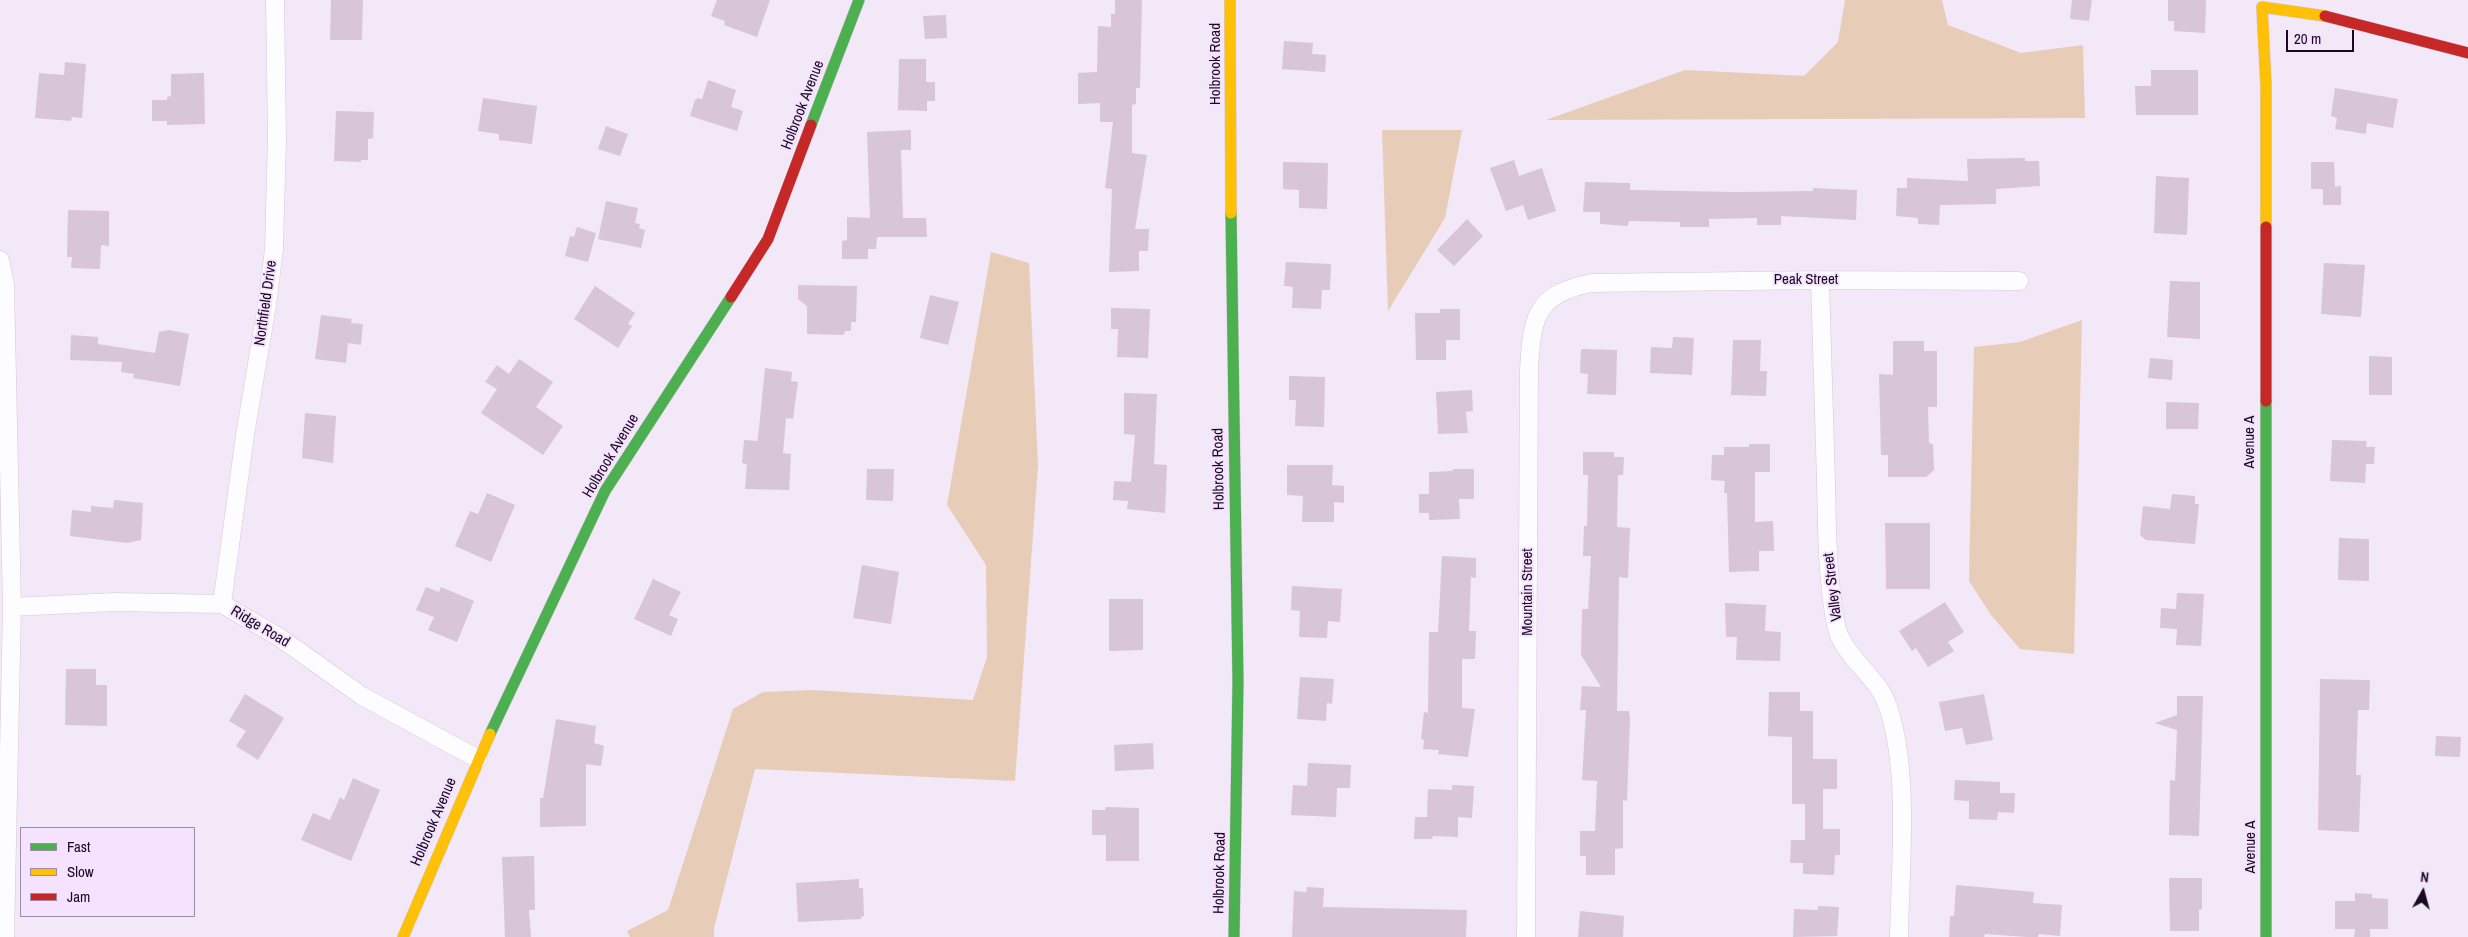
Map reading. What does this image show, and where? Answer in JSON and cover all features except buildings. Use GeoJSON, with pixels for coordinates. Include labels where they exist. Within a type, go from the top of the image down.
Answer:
{"type":"FeatureCollection","features":[{"type":"Feature","properties":{"kind":"street","name":"Northfield Drive"},"geometry":{"type":"LineString","coordinates":[[222,604],[245,436],[267,306],[274,249],[277,173],[275,0]]}},
{"type":"Feature","properties":{"kind":"street","name":"Holbrook Avenue"},"geometry":{"type":"LineString","coordinates":[[403,937],[478,759],[605,491],[768,239],[859,0]]}},
{"type":"Feature","properties":{"kind":"street","name":"Holbrook Road"},"geometry":{"type":"LineString","coordinates":[[1230,0],[1231,307],[1238,682],[1234,937]]}},
{"type":"Feature","properties":{"kind":"street","name":"Avenue A"},"geometry":{"type":"LineString","coordinates":[[2266,937],[2266,86],[2262,7],[2322,8]]}},
{"type":"Feature","properties":{"kind":"street"},"geometry":{"type":"LineString","coordinates":[[2322,8],[2468,53]]}},
{"type":"Feature","properties":{"kind":"street"},"geometry":{"type":"LineString","coordinates":[[0,260],[6,285],[12,607],[5,937]]}},
{"type":"Feature","properties":{"kind":"street","name":"Peak Street"},"geometry":{"type":"LineString","coordinates":[[1592,283],[1820,280],[2019,281]]}},
{"type":"Feature","properties":{"kind":"street","name":"Valley Street"},"geometry":{"type":"LineString","coordinates":[[1820,280],[1828,552],[1836,626],[1850,656],[1872,678],[1888,706],[1896,741],[1901,793],[1899,937]]}},
{"type":"Feature","properties":{"kind":"street","name":"Mountain Street"},"geometry":{"type":"LineString","coordinates":[[1526,937],[1531,343],[1536,316],[1551,298],[1575,286],[1592,283]]}},
{"type":"Feature","properties":{"kind":"street","name":"Ridge Road"},"geometry":{"type":"LineString","coordinates":[[12,607],[115,602],[222,604],[279,637],[362,696],[478,759]]}},
{"type":"Feature","properties":{"kind":"shaded area"},"geometry":{"type":"Polygon","coordinates":[[[1845,0],[1942,0],[1948,25],[2021,53],[2083,45],[2085,118],[1546,120],[1685,70],[1804,76],[1838,42],[1845,0]]]}},
{"type":"Feature","properties":{"kind":"shaded area"},"geometry":{"type":"Polygon","coordinates":[[[1382,130],[1462,130],[1445,218],[1388,311],[1382,130]]]}},
{"type":"Feature","properties":{"kind":"shaded area"},"geometry":{"type":"Polygon","coordinates":[[[991,252],[1029,263],[1038,466],[1015,781],[755,769],[714,928],[714,937],[630,937],[627,931],[668,910],[733,709],[763,692],[813,690],[973,700],[987,657],[986,565],[947,505],[991,252]]]}},
{"type":"Feature","properties":{"kind":"shaded area"},"geometry":{"type":"Polygon","coordinates":[[[2082,320],[2074,654],[2020,649],[1991,615],[1969,581],[1974,347],[2020,342],[2082,320]]]}},
{"type":"Feature","properties":{"kind":"traffic: fast"},"geometry":{"type":"LineString","coordinates":[[811,125],[859,0]]}},
{"type":"Feature","properties":{"kind":"traffic: fast"},"geometry":{"type":"LineString","coordinates":[[1231,213],[1238,682],[1234,937]]}},
{"type":"Feature","properties":{"kind":"traffic: fast"},"geometry":{"type":"LineString","coordinates":[[490,734],[605,491],[731,297]]}},
{"type":"Feature","properties":{"kind":"traffic: fast"},"geometry":{"type":"LineString","coordinates":[[2266,401],[2266,937]]}},
{"type":"Feature","properties":{"kind":"traffic: slow"},"geometry":{"type":"LineString","coordinates":[[1230,0],[1231,213]]}},
{"type":"Feature","properties":{"kind":"traffic: slow"},"geometry":{"type":"LineString","coordinates":[[2266,227],[2266,86],[2262,7],[2325,16]]}},
{"type":"Feature","properties":{"kind":"traffic: slow"},"geometry":{"type":"LineString","coordinates":[[403,937],[490,734]]}},
{"type":"Feature","properties":{"kind":"traffic: jam"},"geometry":{"type":"LineString","coordinates":[[2325,16],[2468,53]]}},
{"type":"Feature","properties":{"kind":"traffic: jam"},"geometry":{"type":"LineString","coordinates":[[731,297],[768,239],[811,125]]}},
{"type":"Feature","properties":{"kind":"traffic: jam"},"geometry":{"type":"LineString","coordinates":[[2266,227],[2266,401]]}}]}
